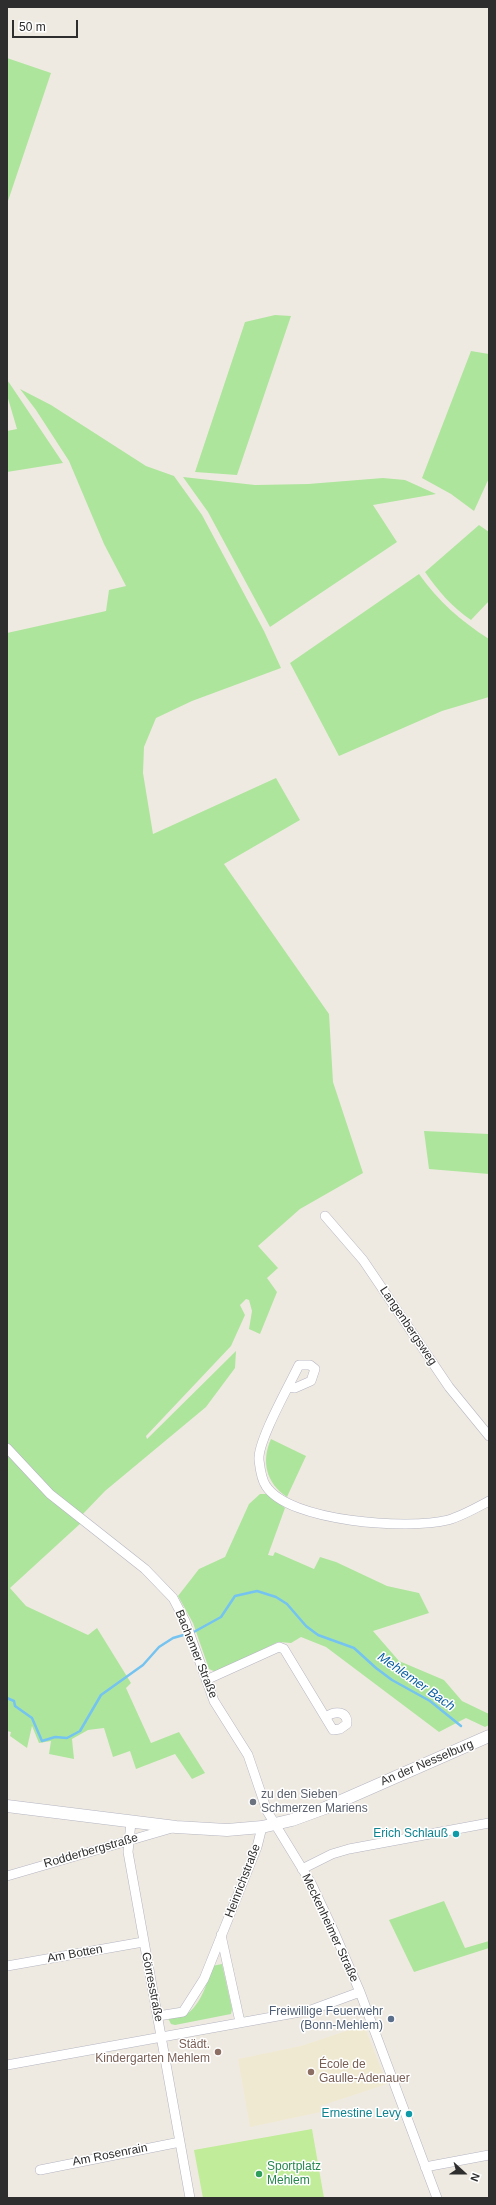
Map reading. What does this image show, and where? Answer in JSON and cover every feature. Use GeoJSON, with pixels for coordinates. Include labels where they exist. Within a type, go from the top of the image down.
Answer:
{"type":"FeatureCollection","features":[{"type":"Feature","properties":{"kind":"street","name":"Langenbergsweg"},"geometry":{"type":"LineString","coordinates":[[325,1216],[363,1260],[449,1387],[489,1436]]}},
{"type":"Feature","properties":{"kind":"street"},"geometry":{"type":"LineString","coordinates":[[289,1387],[266,1436],[259,1457],[261,1472],[266,1486],[280,1499],[292,1506],[344,1519],[424,1523],[447,1520],[489,1501]]}},
{"type":"Feature","properties":{"kind":"street","name":"Bachemer Straße"},"geometry":{"type":"LineString","coordinates":[[7,1448],[50,1494],[159,1581],[173,1598],[187,1627],[214,1701],[248,1755],[267,1811],[275,1825]]}},
{"type":"Feature","properties":{"kind":"street"},"geometry":{"type":"LineString","coordinates":[[206,1680],[279,1647],[284,1649],[326,1717]]}},
{"type":"Feature","properties":{"kind":"street","name":"An der Nesselburg"},"geometry":{"type":"LineString","coordinates":[[275,1825],[325,1808],[489,1736]]}},
{"type":"Feature","properties":{"kind":"street"},"geometry":{"type":"LineString","coordinates":[[7,1806],[176,1827],[227,1830],[275,1825]]}},
{"type":"Feature","properties":{"kind":"street","name":"Görresstraße"},"geometry":{"type":"LineString","coordinates":[[130,1822],[128,1852],[190,2198]]}},
{"type":"Feature","properties":{"kind":"street"},"geometry":{"type":"LineString","coordinates":[[302,1869],[332,1854],[489,1823]]}},
{"type":"Feature","properties":{"kind":"street","name":"Meckenheimer Straße"},"geometry":{"type":"LineString","coordinates":[[275,1825],[302,1869],[335,1934],[360,1992],[437,2198]]}},
{"type":"Feature","properties":{"kind":"street","name":"Rodderbergstraße"},"geometry":{"type":"LineString","coordinates":[[7,1876],[176,1827]]}},
{"type":"Feature","properties":{"kind":"street","name":"Heinrichstraße"},"geometry":{"type":"LineString","coordinates":[[158,2016],[183,2012],[204,1979],[257,1847],[262,1827]]}},
{"type":"Feature","properties":{"kind":"street"},"geometry":{"type":"LineString","coordinates":[[222,1934],[240,2022]]}},
{"type":"Feature","properties":{"kind":"street","name":"Am Botten"},"geometry":{"type":"LineString","coordinates":[[7,1966],[143,1942]]}},
{"type":"Feature","properties":{"kind":"street"},"geometry":{"type":"LineString","coordinates":[[7,2065],[311,2010],[360,1992]]}},
{"type":"Feature","properties":{"kind":"street","name":"Am Rosenrain"},"geometry":{"type":"LineString","coordinates":[[40,2170],[180,2142]]}},
{"type":"Feature","properties":{"kind":"street"},"geometry":{"type":"LineString","coordinates":[[425,2167],[489,2155]]}},
{"type":"Feature","properties":{"kind":"shaded area","name":"École de Gaulle-Adenauer"},"geometry":{"type":"Polygon","coordinates":[[[364,2025],[387,2084],[320,2106],[321,2112],[250,2127],[238,2059],[301,2046],[364,2025]]]}},
{"type":"Feature","properties":{"kind":"green space"},"geometry":{"type":"Polygon","coordinates":[[[7,58],[51,73],[7,204],[7,58]]]}},
{"type":"Feature","properties":{"kind":"green space"},"geometry":{"type":"Polygon","coordinates":[[[275,315],[291,316],[237,475],[195,472],[245,322],[275,315]]]}},
{"type":"Feature","properties":{"kind":"green space"},"geometry":{"type":"Polygon","coordinates":[[[471,351],[489,354],[489,478],[474,511],[451,494],[422,478],[471,351]]]}},
{"type":"Feature","properties":{"kind":"green space"},"geometry":{"type":"Polygon","coordinates":[[[7,380],[63,463],[7,472],[7,431],[17,429],[7,395],[7,380]]]}},
{"type":"Feature","properties":{"kind":"green space"},"geometry":{"type":"Polygon","coordinates":[[[20,389],[51,405],[146,466],[174,476],[202,515],[264,631],[281,668],[192,701],[156,718],[144,747],[143,773],[153,834],[276,778],[300,820],[224,864],[329,1014],[333,1082],[363,1173],[300,1209],[258,1246],[278,1268],[267,1278],[277,1292],[260,1334],[249,1329],[252,1311],[249,1300],[246,1299],[240,1305],[245,1315],[231,1346],[146,1436],[147,1439],[236,1351],[235,1368],[206,1407],[105,1491],[81,1516],[51,1492],[7,1444],[7,633],[106,611],[109,590],[126,586],[104,544],[69,461],[36,410],[20,389]]]}},
{"type":"Feature","properties":{"kind":"green space"},"geometry":{"type":"Polygon","coordinates":[[[183,477],[255,485],[308,484],[383,478],[405,480],[436,494],[373,505],[397,542],[270,627],[208,512],[183,477]]]}},
{"type":"Feature","properties":{"kind":"green space"},"geometry":{"type":"Polygon","coordinates":[[[479,525],[489,532],[489,601],[471,620],[446,599],[425,572],[479,525]]]}},
{"type":"Feature","properties":{"kind":"green space"},"geometry":{"type":"Polygon","coordinates":[[[419,574],[442,602],[469,625],[489,639],[489,697],[442,711],[339,756],[290,663],[419,574]]]}},
{"type":"Feature","properties":{"kind":"green space"},"geometry":{"type":"Polygon","coordinates":[[[424,1131],[489,1134],[489,1174],[429,1169],[424,1131]]]}},
{"type":"Feature","properties":{"kind":"green space"},"geometry":{"type":"Polygon","coordinates":[[[271,1439],[306,1456],[287,1497],[274,1485],[267,1471],[266,1455],[271,1439]]]}},
{"type":"Feature","properties":{"kind":"green space"},"geometry":{"type":"Polygon","coordinates":[[[7,1452],[81,1523],[10,1588],[26,1606],[88,1635],[97,1628],[131,1683],[126,1688],[151,1743],[179,1732],[205,1773],[192,1779],[175,1754],[136,1769],[130,1751],[113,1757],[104,1728],[88,1730],[72,1739],[74,1759],[49,1754],[51,1741],[39,1743],[32,1726],[27,1748],[10,1736],[11,1732],[7,1731],[7,1452]]]}},
{"type":"Feature","properties":{"kind":"green space"},"geometry":{"type":"Polygon","coordinates":[[[260,1494],[266,1494],[285,1508],[268,1555],[273,1556],[275,1552],[314,1569],[320,1557],[336,1562],[387,1586],[419,1593],[429,1613],[373,1631],[399,1661],[444,1680],[462,1701],[489,1714],[489,1725],[485,1727],[466,1718],[439,1732],[326,1647],[301,1637],[291,1643],[278,1642],[216,1672],[209,1669],[193,1623],[178,1596],[199,1569],[225,1557],[249,1504],[260,1494]]]}},
{"type":"Feature","properties":{"kind":"green space"},"geometry":{"type":"Polygon","coordinates":[[[444,1901],[465,1948],[489,1941],[489,1948],[414,1972],[389,1920],[444,1901]]]}},
{"type":"Feature","properties":{"kind":"green space"},"geometry":{"type":"Polygon","coordinates":[[[222,1964],[232,2009],[231,2014],[175,2025],[171,2024],[168,2018],[185,2015],[192,2010],[200,1999],[212,1966],[222,1964]]]}},
{"type":"Feature","properties":{"kind":"green space","name":"Sportplatz Mehlem"},"geometry":{"type":"Polygon","coordinates":[[[312,2129],[324,2198],[203,2198],[194,2150],[312,2129]]]}},
{"type":"Feature","properties":{"kind":"waterway","name":"Mehlemer Bach"},"geometry":{"type":"LineString","coordinates":[[192,1633],[221,1617],[235,1596],[257,1591],[276,1597],[287,1604],[306,1626],[318,1635],[354,1648],[392,1680],[430,1701],[461,1726]]}},
{"type":"Feature","properties":{"kind":"waterway","name":"Mehlemer Bach"},"geometry":{"type":"LineString","coordinates":[[7,1698],[14,1701],[15,1706],[32,1718],[42,1741],[55,1737],[67,1738],[80,1731],[101,1695],[143,1665],[159,1647],[173,1638],[187,1634]]}},
{"type":"Feature","properties":{"kind":"place","name":"zu den Sieben Schmerzen Mariens"},"geometry":{"type":"Point","coordinates":[253,1802]}},
{"type":"Feature","properties":{"kind":"place","name":"Erich Schlauß"},"geometry":{"type":"Point","coordinates":[456,1834]}},
{"type":"Feature","properties":{"kind":"place","name":"Freiwillige Feuerwehr (Bonn-Mehlem)"},"geometry":{"type":"Point","coordinates":[391,2019]}},
{"type":"Feature","properties":{"kind":"place","name":"Städt. Kindergarten Mehlem"},"geometry":{"type":"Point","coordinates":[218,2052]}},
{"type":"Feature","properties":{"kind":"place","name":"École de Gaulle-Adenauer"},"geometry":{"type":"Point","coordinates":[311,2072]}},
{"type":"Feature","properties":{"kind":"place","name":"Ernestine Levy"},"geometry":{"type":"Point","coordinates":[409,2114]}},
{"type":"Feature","properties":{"kind":"place","name":"Sportplatz Mehlem"},"geometry":{"type":"Point","coordinates":[259,2174]}}]}
